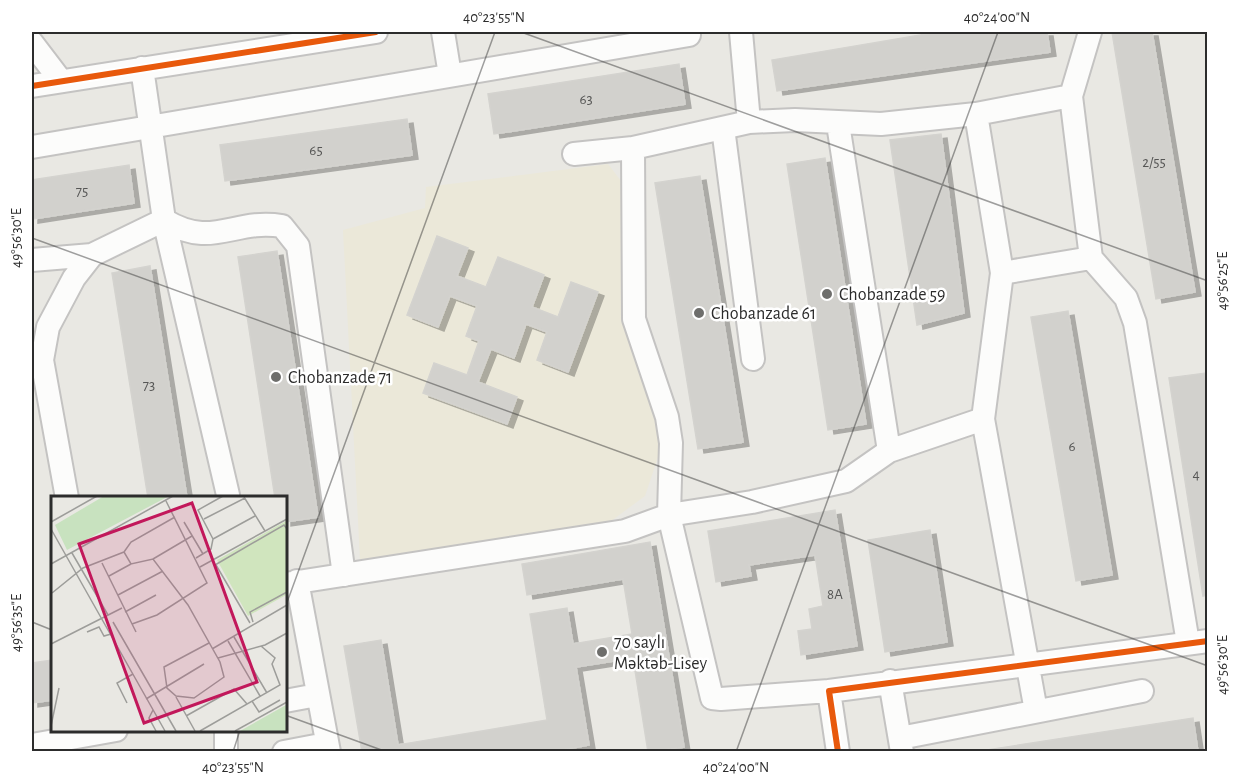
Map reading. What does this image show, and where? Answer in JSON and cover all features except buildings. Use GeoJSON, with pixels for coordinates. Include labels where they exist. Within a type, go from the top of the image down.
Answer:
{"type":"FeatureCollection","features":[{"type":"Feature","properties":{"kind":"street"},"geometry":{"type":"LineString","coordinates":[[32,86],[327,35],[376,32]]}},
{"type":"Feature","properties":{"kind":"street"},"geometry":{"type":"LineString","coordinates":[[443,32],[450,75]]}},
{"type":"Feature","properties":{"kind":"street"},"geometry":{"type":"LineString","coordinates":[[741,32],[749,122]]}},
{"type":"Feature","properties":{"kind":"street"},"geometry":{"type":"LineString","coordinates":[[633,148],[634,319],[667,417],[671,443],[669,515],[712,698],[830,691],[890,681],[1198,642],[1135,323],[1126,298],[1091,258],[1071,96],[1089,32]]}},
{"type":"Feature","properties":{"kind":"street"},"geometry":{"type":"LineString","coordinates":[[32,147],[689,35]]}},
{"type":"Feature","properties":{"kind":"street"},"geometry":{"type":"LineString","coordinates":[[32,43],[61,81]]}},
{"type":"Feature","properties":{"kind":"street"},"geometry":{"type":"LineString","coordinates":[[142,68],[164,220],[228,495]]}},
{"type":"Feature","properties":{"kind":"street"},"geometry":{"type":"LineString","coordinates":[[574,154],[633,148],[749,122],[795,120],[838,124],[881,124],[976,114],[1071,96]]}},
{"type":"Feature","properties":{"kind":"street"},"geometry":{"type":"LineString","coordinates":[[976,114],[1002,273],[984,418],[1036,711]]}},
{"type":"Feature","properties":{"kind":"street"},"geometry":{"type":"LineString","coordinates":[[838,124],[889,451]]}},
{"type":"Feature","properties":{"kind":"street"},"geometry":{"type":"LineString","coordinates":[[723,128],[753,359]]}},
{"type":"Feature","properties":{"kind":"street"},"geometry":{"type":"LineString","coordinates":[[32,260],[92,255],[164,220]]}},
{"type":"Feature","properties":{"kind":"street"},"geometry":{"type":"LineString","coordinates":[[164,220],[181,230],[200,235],[264,223],[282,226],[298,246],[344,575]]}},
{"type":"Feature","properties":{"kind":"street"},"geometry":{"type":"LineString","coordinates":[[67,496],[42,360],[48,327],[74,278],[92,255]]}},
{"type":"Feature","properties":{"kind":"street"},"geometry":{"type":"LineString","coordinates":[[1002,273],[1091,258]]}},
{"type":"Feature","properties":{"kind":"street"},"geometry":{"type":"LineString","coordinates":[[284,752],[327,748],[291,582],[625,531],[669,515],[752,502],[846,481],[889,451],[984,418]]}},
{"type":"Feature","properties":{"kind":"street"},"geometry":{"type":"LineString","coordinates":[[890,681],[901,745],[1036,711],[1142,691]]}},
{"type":"Feature","properties":{"kind":"street"},"geometry":{"type":"LineString","coordinates":[[830,691],[838,752]]}},
{"type":"Feature","properties":{"kind":"street"},"geometry":{"type":"LineString","coordinates":[[286,701],[317,695]]}},
{"type":"Feature","properties":{"kind":"street"},"geometry":{"type":"LineString","coordinates":[[32,745],[105,732]]}},
{"type":"Feature","properties":{"kind":"street"},"geometry":{"type":"LineString","coordinates":[[226,732],[226,752]]}},
{"type":"Feature","properties":{"kind":"shaded area"},"geometry":{"type":"Polygon","coordinates":[[[608,164],[625,186],[624,316],[662,445],[645,496],[607,524],[360,560],[343,230],[425,208],[426,187],[608,164]]]}},
{"type":"Feature","properties":{"kind":"cycle path"},"geometry":{"type":"LineString","coordinates":[[32,86],[376,32]]}},
{"type":"Feature","properties":{"kind":"cycle path"},"geometry":{"type":"LineString","coordinates":[[838,752],[829,691],[1208,641]]}},
{"type":"Feature","properties":{"kind":"place","name":"Chobanzade 59"},"geometry":{"type":"Point","coordinates":[827,294]}},
{"type":"Feature","properties":{"kind":"place","name":"Chobanzade 61"},"geometry":{"type":"Point","coordinates":[699,313]}},
{"type":"Feature","properties":{"kind":"place","name":"Chobanzade 71"},"geometry":{"type":"Point","coordinates":[276,377]}},
{"type":"Feature","properties":{"kind":"place","name":"70 saylı Məktəb-Lisey"},"geometry":{"type":"Point","coordinates":[602,652]}}]}
